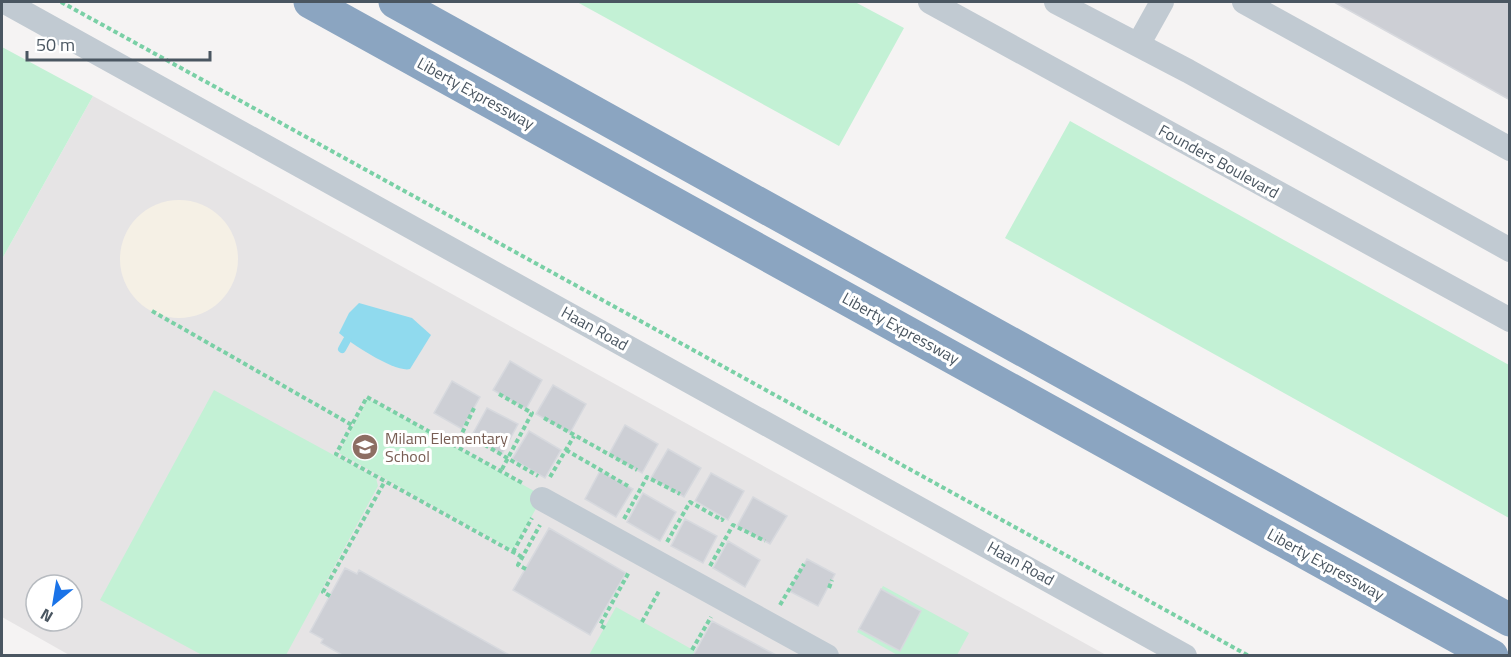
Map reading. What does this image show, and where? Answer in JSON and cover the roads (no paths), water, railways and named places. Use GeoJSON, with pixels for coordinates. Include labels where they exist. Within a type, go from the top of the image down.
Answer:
{"type":"FeatureCollection","features":[{"type":"Feature","properties":{"kind":"highway","name":"Liberty Expressway"},"geometry":{"type":"LineString","coordinates":[[310,2],[1492,656]]}},
{"type":"Feature","properties":{"kind":"highway"},"geometry":{"type":"LineString","coordinates":[[395,2],[1509,621]]}},
{"type":"Feature","properties":{"kind":"street","name":"Haan Road"},"geometry":{"type":"LineString","coordinates":[[5,2],[1185,656]]}},
{"type":"Feature","properties":{"kind":"street","name":"Founders Boulevard"},"geometry":{"type":"LineString","coordinates":[[930,2],[1509,320]]}},
{"type":"Feature","properties":{"kind":"street"},"geometry":{"type":"LineString","coordinates":[[1056,2],[1509,250]]}},
{"type":"Feature","properties":{"kind":"street"},"geometry":{"type":"LineString","coordinates":[[1138,45],[1162,2]]}},
{"type":"Feature","properties":{"kind":"street"},"geometry":{"type":"LineString","coordinates":[[1244,2],[1509,148]]}},
{"type":"Feature","properties":{"kind":"street"},"geometry":{"type":"LineString","coordinates":[[541,489],[613,538],[652,568],[699,585],[827,656]]}},
{"type":"Feature","properties":{"kind":"water"},"geometry":{"type":"Polygon","coordinates":[[[359,303],[412,318],[431,335],[410,369],[395,367],[385,362],[353,344],[339,333],[349,313],[359,303]]]}},
{"type":"Feature","properties":{"kind":"waterway"},"geometry":{"type":"LineString","coordinates":[[342,349],[347,340]]}},
{"type":"Feature","properties":{"kind":"place","name":"Milam Elementary School"},"geometry":{"type":"Point","coordinates":[365,447]}}]}
